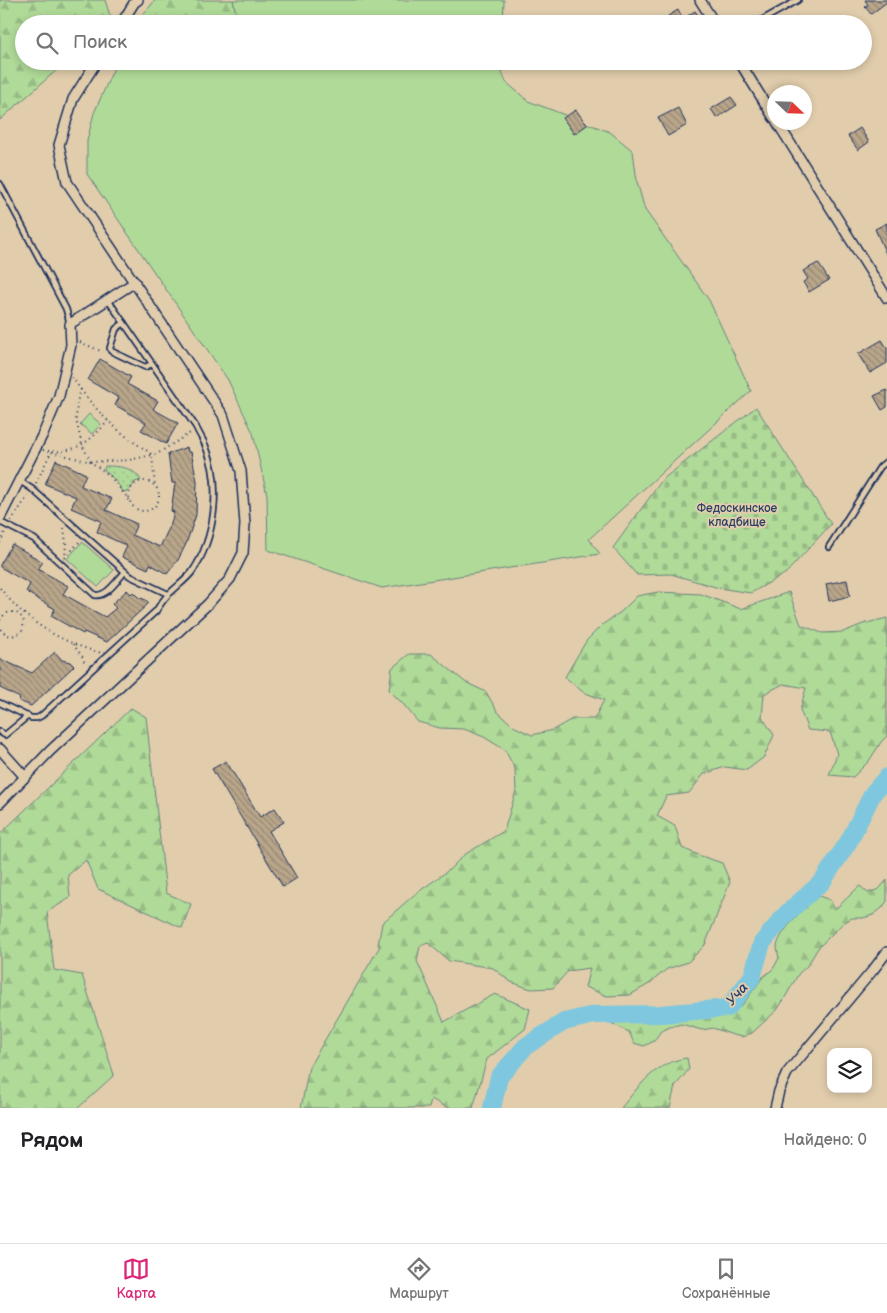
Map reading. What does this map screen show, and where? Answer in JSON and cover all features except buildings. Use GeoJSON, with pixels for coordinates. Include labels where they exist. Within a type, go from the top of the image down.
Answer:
{"type":"FeatureCollection","features":[{"type":"Feature","properties":{"kind":"street"},"geometry":{"type":"LineString","coordinates":[[127,15],[138,0]]}},
{"type":"Feature","properties":{"kind":"street"},"geometry":{"type":"LineString","coordinates":[[700,0],[709,15]]}},
{"type":"Feature","properties":{"kind":"street"},"geometry":{"type":"LineString","coordinates":[[0,803],[50,751],[208,604],[230,579],[243,553],[245,524],[241,471],[223,415],[67,182],[59,145],[73,98],[91,70]]}},
{"type":"Feature","properties":{"kind":"street"},"geometry":{"type":"LineString","coordinates":[[745,70],[767,107]]}},
{"type":"Feature","properties":{"kind":"street"},"geometry":{"type":"LineString","coordinates":[[782,130],[887,298]]}},
{"type":"Feature","properties":{"kind":"street"},"geometry":{"type":"LineString","coordinates":[[0,518],[36,449],[59,396],[71,345],[70,324],[134,282]]}},
{"type":"Feature","properties":{"kind":"street"},"geometry":{"type":"LineString","coordinates":[[0,749],[25,777]]}},
{"type":"Feature","properties":{"kind":"street"},"geometry":{"type":"LineString","coordinates":[[774,1108],[787,1074],[887,952]]}},
{"type":"Feature","properties":{"kind":"lane"},"geometry":{"type":"LineString","coordinates":[[771,15],[798,0]]}},
{"type":"Feature","properties":{"kind":"lane"},"geometry":{"type":"LineString","coordinates":[[0,184],[66,309],[70,324]]}},
{"type":"Feature","properties":{"kind":"lane"},"geometry":{"type":"LineString","coordinates":[[0,702],[28,716],[37,718],[41,716],[156,611],[168,594],[191,574],[203,554],[211,527],[215,499],[213,471],[206,448],[196,429],[108,300]]}},
{"type":"Feature","properties":{"kind":"lane"},"geometry":{"type":"LineString","coordinates":[[124,323],[116,329],[110,351],[145,367],[152,364]]}},
{"type":"Feature","properties":{"kind":"lane"},"geometry":{"type":"LineString","coordinates":[[829,547],[880,467],[887,461]]}},
{"type":"Feature","properties":{"kind":"lane"},"geometry":{"type":"LineString","coordinates":[[20,481],[32,489],[130,576],[168,594]]}},
{"type":"Feature","properties":{"kind":"lane"},"geometry":{"type":"LineString","coordinates":[[0,522],[34,539],[91,592],[99,596],[106,593],[125,572]]}},
{"type":"Feature","properties":{"kind":"lane"},"geometry":{"type":"LineString","coordinates":[[0,732],[5,735],[8,734],[28,716]]}},
{"type":"Feature","properties":{"kind":"path"},"geometry":{"type":"LineString","coordinates":[[71,338],[104,352],[110,351]]}},
{"type":"Feature","properties":{"kind":"path"},"geometry":{"type":"LineString","coordinates":[[64,372],[71,374],[97,410],[108,421],[127,438],[152,455],[155,486],[159,496],[159,501],[153,508],[144,512],[135,509],[110,476],[90,462],[82,445],[76,420],[77,402],[81,389]]}},
{"type":"Feature","properties":{"kind":"path"},"geometry":{"type":"LineString","coordinates":[[51,452],[82,445],[97,434],[108,421]]}},
{"type":"Feature","properties":{"kind":"path"},"geometry":{"type":"LineString","coordinates":[[36,449],[90,462],[129,460],[158,454],[196,429]]}},
{"type":"Feature","properties":{"kind":"path"},"geometry":{"type":"LineString","coordinates":[[0,543],[8,526],[32,489],[51,452]]}},
{"type":"Feature","properties":{"kind":"path"},"geometry":{"type":"LineString","coordinates":[[130,501],[130,492],[135,484],[144,481],[155,486]]}},
{"type":"Feature","properties":{"kind":"path"},"geometry":{"type":"LineString","coordinates":[[62,515],[66,543],[65,558]]}},
{"type":"Feature","properties":{"kind":"path"},"geometry":{"type":"LineString","coordinates":[[60,563],[85,536]]}},
{"type":"Feature","properties":{"kind":"path"},"geometry":{"type":"LineString","coordinates":[[0,588],[15,605],[45,629],[73,644],[109,654]]}},
{"type":"Feature","properties":{"kind":"path"},"geometry":{"type":"LineString","coordinates":[[14,612],[15,605]]}},
{"type":"Feature","properties":{"kind":"path"},"geometry":{"type":"LineString","coordinates":[[0,620],[4,614],[14,612],[20,615],[24,622],[22,631],[15,636],[3,633],[0,628]]}},
{"type":"Feature","properties":{"kind":"path"},"geometry":{"type":"LineString","coordinates":[[73,644],[82,656],[89,673]]}},
{"type":"Feature","properties":{"kind":"green space"},"geometry":{"type":"Polygon","coordinates":[[[0,0],[105,0],[110,15],[15,15],[15,70],[57,70],[0,120],[0,0]]]}},
{"type":"Feature","properties":{"kind":"green space"},"geometry":{"type":"Polygon","coordinates":[[[155,0],[233,0],[236,15],[142,15],[155,0]]]}},
{"type":"Feature","properties":{"kind":"green space"},"geometry":{"type":"Polygon","coordinates":[[[233,0],[504,0],[503,15],[236,15],[233,0]]]}},
{"type":"Feature","properties":{"kind":"green space"},"geometry":{"type":"Polygon","coordinates":[[[113,70],[501,70],[506,82],[528,101],[610,132],[633,151],[637,182],[645,210],[709,300],[751,391],[589,539],[600,554],[382,588],[268,550],[267,495],[253,433],[228,380],[87,174],[87,141],[94,113],[113,70]]]}},
{"type":"Feature","properties":{"kind":"green space","name":"Федоскинское кладбище"},"geometry":{"type":"Polygon","coordinates":[[[756,407],[831,524],[786,573],[751,593],[719,588],[671,574],[637,575],[613,548],[663,479],[756,407]]]}},
{"type":"Feature","properties":{"kind":"green space"},"geometry":{"type":"Polygon","coordinates":[[[89,414],[101,424],[92,434],[80,424],[89,414]]]}},
{"type":"Feature","properties":{"kind":"green space"},"geometry":{"type":"Polygon","coordinates":[[[105,466],[126,468],[134,472],[141,480],[135,482],[129,491],[123,492],[115,480],[104,470],[105,466]]]}},
{"type":"Feature","properties":{"kind":"green space"},"geometry":{"type":"Polygon","coordinates":[[[82,542],[114,570],[98,587],[67,559],[82,542]]]}},
{"type":"Feature","properties":{"kind":"green space"},"geometry":{"type":"Polygon","coordinates":[[[658,592],[701,594],[741,609],[789,592],[801,625],[822,633],[843,632],[863,624],[887,618],[887,736],[869,761],[853,777],[829,775],[837,754],[830,732],[808,730],[800,710],[806,688],[783,684],[764,694],[762,717],[774,735],[764,757],[747,770],[725,767],[704,774],[689,793],[666,796],[657,816],[675,826],[682,848],[722,863],[730,882],[705,945],[688,962],[667,969],[649,984],[630,995],[607,996],[585,987],[590,968],[568,971],[553,988],[531,989],[511,982],[493,968],[449,961],[428,943],[420,946],[417,961],[444,1022],[495,994],[530,1009],[525,1029],[487,1059],[473,1108],[448,1108],[431,1099],[429,1108],[301,1108],[309,1067],[380,946],[378,945],[382,923],[414,895],[449,870],[464,855],[504,831],[516,791],[515,769],[505,750],[484,737],[464,729],[440,728],[418,722],[389,690],[392,668],[409,654],[431,654],[465,682],[486,692],[497,711],[513,726],[532,735],[553,730],[572,719],[594,719],[604,700],[583,692],[565,677],[587,640],[602,625],[622,611],[637,596],[658,592]]]}},
{"type":"Feature","properties":{"kind":"green space"},"geometry":{"type":"Polygon","coordinates":[[[131,708],[146,717],[166,893],[191,904],[182,928],[98,889],[86,860],[68,875],[70,898],[47,912],[54,970],[82,975],[114,1075],[78,1108],[0,1108],[0,834],[131,708]]]}},
{"type":"Feature","properties":{"kind":"green space"},"geometry":{"type":"Polygon","coordinates":[[[887,880],[887,901],[882,908],[873,915],[863,918],[852,918],[843,923],[818,948],[807,966],[799,973],[777,1010],[752,1033],[742,1037],[713,1028],[702,1030],[681,1024],[660,1032],[654,1041],[644,1046],[634,1043],[629,1032],[609,1022],[618,1016],[723,1015],[734,1011],[743,1004],[763,977],[773,969],[779,958],[777,946],[783,932],[814,900],[819,896],[830,900],[835,909],[860,886],[868,893],[879,889],[887,880]]]}},
{"type":"Feature","properties":{"kind":"green space"},"geometry":{"type":"Polygon","coordinates":[[[687,1058],[689,1069],[675,1086],[670,1108],[621,1108],[650,1076],[666,1064],[687,1058]]]}},
{"type":"Feature","properties":{"kind":"waterway","name":"Уча"},"geometry":{"type":"LineString","coordinates":[[492,1108],[499,1077],[526,1046],[564,1022],[594,1015],[661,1014],[728,1008],[752,977],[762,943],[787,913],[822,882],[849,841],[873,793],[887,777]]}}]}
